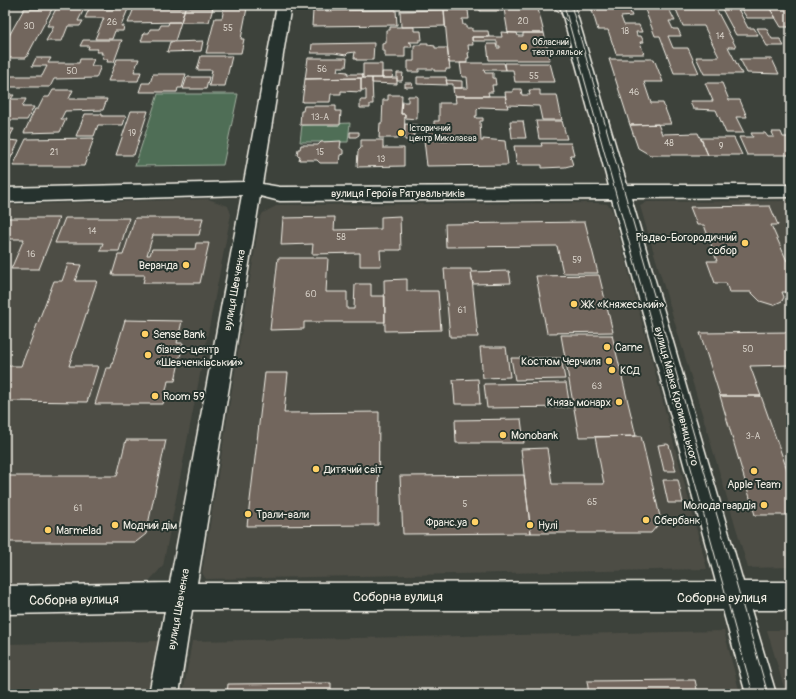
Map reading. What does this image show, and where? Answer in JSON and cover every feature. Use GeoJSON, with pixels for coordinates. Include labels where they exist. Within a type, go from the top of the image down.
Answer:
{"type":"FeatureCollection","features":[{"type":"Feature","properties":{"kind":"street","name":"вулиця Шевченка"},"geometry":{"type":"LineString","coordinates":[[164,694],[284,5]]}},
{"type":"Feature","properties":{"kind":"street","name":"вулиця Марка Кропивницького"},"geometry":{"type":"LineString","coordinates":[[567,5],[761,694]]}},
{"type":"Feature","properties":{"kind":"street","name":"вулиця Героїв Рятувальників"},"geometry":{"type":"LineString","coordinates":[[5,194],[252,188],[280,194],[791,191]]}},
{"type":"Feature","properties":{"kind":"street","name":"Соборна вулиця"},"geometry":{"type":"LineString","coordinates":[[5,600],[180,597],[791,596]]}},
{"type":"Feature","properties":{"kind":"shaded area"},"geometry":{"type":"Polygon","coordinates":[[[208,199],[228,206],[231,214],[163,566],[149,581],[134,585],[5,585],[5,205],[208,199]]]}},
{"type":"Feature","properties":{"kind":"shaded area"},"geometry":{"type":"Polygon","coordinates":[[[791,201],[791,567],[748,568],[640,206],[647,202],[791,201]]]}},
{"type":"Feature","properties":{"kind":"shaded area"},"geometry":{"type":"Polygon","coordinates":[[[607,204],[613,213],[707,569],[206,579],[202,573],[260,218],[263,213],[278,205],[607,204]]]}},
{"type":"Feature","properties":{"kind":"shaded area"},"geometry":{"type":"Polygon","coordinates":[[[767,630],[791,630],[791,694],[786,694],[767,630]]]}},
{"type":"Feature","properties":{"kind":"shaded area"},"geometry":{"type":"Polygon","coordinates":[[[724,631],[740,694],[183,694],[192,641],[724,631]]]}},
{"type":"Feature","properties":{"kind":"shaded area"},"geometry":{"type":"Polygon","coordinates":[[[162,641],[153,694],[5,694],[5,644],[162,641]]]}},
{"type":"Feature","properties":{"kind":"green space"},"geometry":{"type":"Polygon","coordinates":[[[158,94],[238,94],[223,165],[135,166],[158,94]]]}},
{"type":"Feature","properties":{"kind":"green space"},"geometry":{"type":"Polygon","coordinates":[[[350,123],[348,142],[300,142],[302,125],[350,123]]]}},
{"type":"Feature","properties":{"kind":"building"},"geometry":{"type":"Polygon","coordinates":[[[479,6],[502,6],[503,11],[480,11],[479,6]]]}},
{"type":"Feature","properties":{"kind":"building"},"geometry":{"type":"Polygon","coordinates":[[[591,7],[628,7],[632,16],[621,17],[624,25],[639,25],[642,32],[636,32],[637,36],[641,36],[644,42],[640,42],[644,54],[616,54],[608,30],[598,30],[591,7]]]}},
{"type":"Feature","properties":{"kind":"building"},"geometry":{"type":"Polygon","coordinates":[[[644,7],[668,7],[675,21],[669,21],[673,29],[678,29],[681,36],[668,36],[673,48],[688,48],[699,73],[674,73],[660,36],[655,36],[644,7]]]}},
{"type":"Feature","properties":{"kind":"building"},"geometry":{"type":"Polygon","coordinates":[[[675,7],[715,7],[736,47],[728,47],[742,74],[704,74],[696,57],[719,57],[704,26],[683,26],[675,7]]]}},
{"type":"Feature","properties":{"kind":"building"},"geometry":{"type":"Polygon","coordinates":[[[721,7],[737,7],[748,28],[754,28],[758,35],[736,35],[721,7]]]}},
{"type":"Feature","properties":{"kind":"building"},"geometry":{"type":"Polygon","coordinates":[[[740,7],[769,7],[776,18],[747,18],[740,7]]]}},
{"type":"Feature","properties":{"kind":"building"},"geometry":{"type":"Polygon","coordinates":[[[769,7],[791,7],[791,27],[781,27],[769,7]]]}},
{"type":"Feature","properties":{"kind":"building"},"geometry":{"type":"Polygon","coordinates":[[[134,8],[185,8],[181,22],[128,23],[134,8]]]}},
{"type":"Feature","properties":{"kind":"building"},"geometry":{"type":"Polygon","coordinates":[[[185,8],[213,8],[209,22],[181,22],[185,8]]]}},
{"type":"Feature","properties":{"kind":"building"},"geometry":{"type":"Polygon","coordinates":[[[224,8],[247,8],[241,39],[244,39],[241,53],[206,53],[215,18],[222,18],[224,8]]]}},
{"type":"Feature","properties":{"kind":"building"},"geometry":{"type":"Polygon","coordinates":[[[24,9],[52,9],[26,58],[5,58],[5,43],[24,9]]]}},
{"type":"Feature","properties":{"kind":"building"},"geometry":{"type":"Polygon","coordinates":[[[56,9],[84,9],[78,21],[83,21],[80,26],[68,26],[62,41],[46,41],[54,26],[47,26],[56,9]]]}},
{"type":"Feature","properties":{"kind":"building"},"geometry":{"type":"Polygon","coordinates":[[[89,9],[128,9],[121,26],[124,26],[123,31],[115,31],[112,39],[95,39],[104,18],[85,18],[89,9]]]}},
{"type":"Feature","properties":{"kind":"building"},"geometry":{"type":"Polygon","coordinates":[[[504,9],[538,9],[544,33],[508,33],[504,9]]]}},
{"type":"Feature","properties":{"kind":"building"},"geometry":{"type":"Polygon","coordinates":[[[396,10],[397,25],[312,26],[313,11],[396,10]]]}},
{"type":"Feature","properties":{"kind":"building"},"geometry":{"type":"Polygon","coordinates":[[[444,10],[445,26],[401,27],[400,11],[444,10]]]}},
{"type":"Feature","properties":{"kind":"building"},"geometry":{"type":"Polygon","coordinates":[[[444,10],[468,10],[469,19],[462,19],[463,25],[466,25],[466,28],[472,28],[472,31],[488,31],[489,37],[472,37],[473,45],[468,45],[469,58],[467,58],[467,63],[449,63],[444,10]]]}},
{"type":"Feature","properties":{"kind":"building"},"geometry":{"type":"Polygon","coordinates":[[[169,22],[181,22],[175,41],[141,41],[144,33],[149,33],[150,29],[159,29],[161,25],[168,25],[169,22]]]}},
{"type":"Feature","properties":{"kind":"building"},"geometry":{"type":"Polygon","coordinates":[[[390,27],[414,27],[414,31],[421,31],[422,40],[419,40],[419,42],[409,42],[411,43],[412,47],[405,47],[405,57],[385,57],[385,51],[382,51],[382,44],[386,43],[386,30],[390,30],[390,27]]]}},
{"type":"Feature","properties":{"kind":"building"},"geometry":{"type":"Polygon","coordinates":[[[757,28],[766,28],[772,39],[780,39],[784,46],[767,46],[757,28]]]}},
{"type":"Feature","properties":{"kind":"building","name":"Обласний театр ляльок"},"geometry":{"type":"Polygon","coordinates":[[[501,32],[517,33],[518,36],[523,36],[523,33],[544,33],[550,60],[489,60],[487,44],[496,44],[497,48],[500,48],[500,46],[497,46],[497,41],[472,41],[472,37],[502,37],[501,32]]]}},
{"type":"Feature","properties":{"kind":"building"},"geometry":{"type":"Polygon","coordinates":[[[83,40],[122,40],[114,62],[107,62],[108,59],[102,59],[104,54],[101,54],[102,52],[96,52],[98,49],[88,49],[89,46],[80,46],[83,40]]]}},
{"type":"Feature","properties":{"kind":"building"},"geometry":{"type":"Polygon","coordinates":[[[203,41],[201,51],[167,52],[170,42],[203,41]]]}},
{"type":"Feature","properties":{"kind":"building"},"geometry":{"type":"Polygon","coordinates":[[[374,43],[373,60],[356,60],[356,58],[354,58],[355,52],[348,53],[346,55],[334,53],[311,53],[312,44],[374,43]]]}},
{"type":"Feature","properties":{"kind":"building"},"geometry":{"type":"Polygon","coordinates":[[[421,43],[428,43],[428,45],[435,46],[435,48],[447,48],[450,69],[446,69],[446,71],[434,71],[434,69],[419,69],[419,72],[408,72],[408,61],[414,61],[414,45],[421,45],[421,43]]]}},
{"type":"Feature","properties":{"kind":"building"},"geometry":{"type":"Polygon","coordinates":[[[201,56],[232,56],[225,86],[209,86],[212,70],[197,70],[201,56]]]}},
{"type":"Feature","properties":{"kind":"building"},"geometry":{"type":"Polygon","coordinates":[[[36,58],[51,58],[48,63],[79,63],[80,59],[94,59],[91,66],[101,66],[96,78],[54,79],[50,87],[11,87],[8,91],[5,91],[5,76],[42,76],[47,66],[32,66],[36,58]]]}},
{"type":"Feature","properties":{"kind":"building"},"geometry":{"type":"Polygon","coordinates":[[[308,58],[347,58],[346,67],[338,67],[337,71],[348,72],[347,74],[362,74],[363,78],[305,79],[308,58]]]}},
{"type":"Feature","properties":{"kind":"building"},"geometry":{"type":"Polygon","coordinates":[[[117,59],[139,59],[134,72],[141,72],[138,81],[108,81],[117,59]]]}},
{"type":"Feature","properties":{"kind":"building"},"geometry":{"type":"Polygon","coordinates":[[[609,59],[654,59],[663,82],[644,82],[651,103],[663,103],[671,124],[630,125],[609,59]]]}},
{"type":"Feature","properties":{"kind":"building"},"geometry":{"type":"Polygon","coordinates":[[[740,59],[772,59],[779,74],[747,73],[740,59]]]}},
{"type":"Feature","properties":{"kind":"building"},"geometry":{"type":"Polygon","coordinates":[[[460,63],[504,63],[506,70],[484,70],[485,73],[493,73],[493,78],[495,78],[496,85],[492,85],[493,92],[488,92],[489,96],[454,96],[453,88],[468,88],[467,77],[462,77],[460,63]]]}},
{"type":"Feature","properties":{"kind":"building"},"geometry":{"type":"Polygon","coordinates":[[[505,63],[550,63],[555,82],[515,82],[513,70],[506,70],[505,63]]]}},
{"type":"Feature","properties":{"kind":"building"},"geometry":{"type":"Polygon","coordinates":[[[363,64],[382,64],[382,78],[363,78],[363,64]]]}},
{"type":"Feature","properties":{"kind":"building"},"geometry":{"type":"Polygon","coordinates":[[[382,72],[393,72],[392,78],[382,78],[382,72]]]}},
{"type":"Feature","properties":{"kind":"building"},"geometry":{"type":"Polygon","coordinates":[[[397,73],[403,73],[402,81],[397,81],[397,73]]]}},
{"type":"Feature","properties":{"kind":"building"},"geometry":{"type":"Polygon","coordinates":[[[153,74],[186,74],[182,88],[178,88],[177,92],[139,92],[142,83],[150,83],[153,74]]]}},
{"type":"Feature","properties":{"kind":"building"},"geometry":{"type":"Polygon","coordinates":[[[187,77],[209,77],[206,89],[183,89],[187,77]]]}},
{"type":"Feature","properties":{"kind":"building"},"geometry":{"type":"Polygon","coordinates":[[[417,77],[446,77],[447,85],[417,84],[417,77]]]}},
{"type":"Feature","properties":{"kind":"building"},"geometry":{"type":"Polygon","coordinates":[[[361,78],[361,92],[341,91],[341,94],[331,94],[330,102],[302,102],[305,79],[361,78]]]}},
{"type":"Feature","properties":{"kind":"building"},"geometry":{"type":"Polygon","coordinates":[[[361,78],[372,78],[373,104],[370,104],[370,108],[360,108],[360,100],[366,100],[366,90],[361,90],[361,78]]]}},
{"type":"Feature","properties":{"kind":"building"},"geometry":{"type":"Polygon","coordinates":[[[372,78],[397,78],[397,84],[372,83],[372,78]]]}},
{"type":"Feature","properties":{"kind":"building"},"geometry":{"type":"Polygon","coordinates":[[[446,80],[462,81],[462,88],[453,88],[453,84],[447,84],[446,80]]]}},
{"type":"Feature","properties":{"kind":"building"},"geometry":{"type":"Polygon","coordinates":[[[405,83],[412,83],[413,87],[405,87],[405,83]]]}},
{"type":"Feature","properties":{"kind":"building"},"geometry":{"type":"Polygon","coordinates":[[[705,83],[722,83],[729,100],[740,100],[747,117],[736,117],[744,133],[726,133],[716,110],[693,109],[690,101],[713,101],[705,83]]]}},
{"type":"Feature","properties":{"kind":"building"},"geometry":{"type":"Polygon","coordinates":[[[513,89],[521,89],[522,95],[530,95],[529,90],[540,90],[540,95],[557,95],[562,120],[542,120],[539,106],[507,105],[505,92],[513,92],[513,89]]]}},
{"type":"Feature","properties":{"kind":"building"},"geometry":{"type":"Polygon","coordinates":[[[53,90],[73,90],[69,99],[107,99],[103,110],[65,111],[61,119],[66,119],[60,132],[24,133],[35,109],[38,109],[44,97],[49,97],[53,90]]]}},
{"type":"Feature","properties":{"kind":"building"},"geometry":{"type":"Polygon","coordinates":[[[5,95],[14,95],[11,99],[26,99],[22,107],[34,107],[27,120],[5,120],[5,95]]]}},
{"type":"Feature","properties":{"kind":"building"},"geometry":{"type":"Polygon","coordinates":[[[388,95],[402,95],[401,114],[405,114],[404,138],[379,138],[380,123],[382,123],[383,100],[388,100],[388,95]]]}},
{"type":"Feature","properties":{"kind":"building"},"geometry":{"type":"Polygon","coordinates":[[[408,96],[417,96],[417,119],[405,118],[405,114],[401,114],[402,102],[408,102],[408,96]]]}},
{"type":"Feature","properties":{"kind":"building"},"geometry":{"type":"Polygon","coordinates":[[[455,96],[505,96],[508,108],[480,107],[477,110],[477,116],[475,116],[476,118],[483,118],[483,121],[480,121],[481,141],[483,141],[483,139],[505,141],[508,165],[427,166],[424,140],[456,140],[456,138],[431,136],[431,134],[427,134],[427,130],[434,130],[434,121],[439,121],[439,103],[456,103],[455,96]]]}},
{"type":"Feature","properties":{"kind":"building"},"geometry":{"type":"Polygon","coordinates":[[[304,106],[336,106],[336,111],[341,111],[340,125],[300,125],[301,111],[303,111],[304,106]]]}},
{"type":"Feature","properties":{"kind":"building"},"geometry":{"type":"Polygon","coordinates":[[[131,111],[148,111],[134,155],[116,155],[131,111]]]}},
{"type":"Feature","properties":{"kind":"building"},"geometry":{"type":"Polygon","coordinates":[[[85,114],[126,116],[123,125],[98,125],[94,136],[76,136],[85,114]]]}},
{"type":"Feature","properties":{"kind":"building"},"geometry":{"type":"Polygon","coordinates":[[[510,121],[523,121],[526,138],[512,138],[510,121]]]}},
{"type":"Feature","properties":{"kind":"building"},"geometry":{"type":"Polygon","coordinates":[[[536,121],[562,121],[567,139],[539,139],[536,121]]]}},
{"type":"Feature","properties":{"kind":"building"},"geometry":{"type":"Polygon","coordinates":[[[405,124],[417,125],[417,131],[414,131],[414,140],[405,140],[405,124]]]}},
{"type":"Feature","properties":{"kind":"building"},"geometry":{"type":"Polygon","coordinates":[[[658,124],[662,134],[698,133],[708,155],[650,155],[638,148],[630,125],[658,124]]]}},
{"type":"Feature","properties":{"kind":"building"},"geometry":{"type":"Polygon","coordinates":[[[5,129],[14,129],[8,140],[19,141],[7,166],[5,166],[5,129]]]}},
{"type":"Feature","properties":{"kind":"building"},"geometry":{"type":"Polygon","coordinates":[[[350,132],[359,132],[359,135],[356,137],[350,137],[350,132]]]}},
{"type":"Feature","properties":{"kind":"building"},"geometry":{"type":"Polygon","coordinates":[[[772,132],[781,132],[783,137],[789,137],[791,140],[791,155],[747,155],[739,137],[753,137],[751,133],[765,133],[768,137],[774,137],[772,132]]]}},
{"type":"Feature","properties":{"kind":"building"},"geometry":{"type":"Polygon","coordinates":[[[94,138],[84,166],[13,166],[26,139],[94,138]]]}},
{"type":"Feature","properties":{"kind":"building"},"geometry":{"type":"Polygon","coordinates":[[[701,138],[734,138],[742,155],[708,155],[701,138]]]}},
{"type":"Feature","properties":{"kind":"building"},"geometry":{"type":"Polygon","coordinates":[[[361,140],[383,140],[383,148],[404,148],[404,166],[357,167],[358,151],[361,148],[361,140]]]}},
{"type":"Feature","properties":{"kind":"building"},"geometry":{"type":"Polygon","coordinates":[[[341,141],[340,148],[343,150],[343,154],[340,155],[339,163],[320,163],[317,160],[299,160],[300,156],[297,155],[298,149],[300,149],[301,145],[318,145],[321,142],[341,141]]]}},
{"type":"Feature","properties":{"kind":"building"},"geometry":{"type":"Polygon","coordinates":[[[541,143],[571,143],[574,155],[570,155],[573,165],[565,167],[542,168],[542,165],[517,165],[514,146],[542,146],[541,143]]]}},
{"type":"Feature","properties":{"kind":"building","name":"Різдво-Богородичний собор"},"geometry":{"type":"Polygon","coordinates":[[[770,206],[778,225],[771,225],[787,261],[791,261],[791,292],[782,292],[784,297],[782,301],[773,305],[760,301],[751,292],[729,292],[726,283],[715,283],[707,261],[717,261],[704,225],[697,225],[690,207],[770,206]]]}},
{"type":"Feature","properties":{"kind":"building"},"geometry":{"type":"Polygon","coordinates":[[[400,216],[401,250],[380,250],[381,266],[360,266],[360,253],[312,254],[313,244],[281,245],[283,218],[335,217],[334,230],[381,229],[381,217],[400,216]]]}},
{"type":"Feature","properties":{"kind":"building"},"geometry":{"type":"Polygon","coordinates":[[[5,218],[59,218],[39,269],[11,269],[24,239],[5,239],[5,218]]]}},
{"type":"Feature","properties":{"kind":"building"},"geometry":{"type":"Polygon","coordinates":[[[65,218],[129,218],[119,251],[100,251],[103,243],[55,243],[65,218]]]}},
{"type":"Feature","properties":{"kind":"building"},"geometry":{"type":"Polygon","coordinates":[[[135,218],[203,218],[199,235],[153,235],[147,255],[150,255],[152,249],[195,249],[196,243],[209,243],[200,283],[143,283],[145,275],[112,275],[118,255],[123,255],[135,218]]]}},
{"type":"Feature","properties":{"kind":"building"},"geometry":{"type":"Polygon","coordinates":[[[585,222],[598,273],[563,273],[557,246],[446,247],[445,224],[585,222]]]}},
{"type":"Feature","properties":{"kind":"building"},"geometry":{"type":"Polygon","coordinates":[[[278,258],[328,258],[326,292],[347,292],[347,309],[354,309],[355,284],[371,284],[371,296],[385,296],[385,322],[304,322],[304,329],[270,330],[278,258]]]}},
{"type":"Feature","properties":{"kind":"building"},"geometry":{"type":"Polygon","coordinates":[[[68,264],[81,265],[75,281],[97,281],[69,366],[98,366],[87,402],[5,401],[5,366],[21,366],[54,281],[62,281],[68,264]]]}},
{"type":"Feature","properties":{"kind":"building"},"geometry":{"type":"Polygon","coordinates":[[[444,269],[471,269],[478,337],[450,337],[444,269]]]}},
{"type":"Feature","properties":{"kind":"building"},"geometry":{"type":"Polygon","coordinates":[[[509,271],[511,283],[473,284],[471,272],[509,271]]]}},
{"type":"Feature","properties":{"kind":"building","name":"ЖК «Княжеський»"},"geometry":{"type":"Polygon","coordinates":[[[599,275],[613,332],[547,333],[536,276],[599,275]]]}},
{"type":"Feature","properties":{"kind":"building"},"geometry":{"type":"Polygon","coordinates":[[[407,279],[407,291],[438,291],[441,330],[385,331],[384,280],[407,279]]]}},
{"type":"Feature","properties":{"kind":"building","name":"бізнес-центр «Шевченківський»"},"geometry":{"type":"Polygon","coordinates":[[[125,320],[182,321],[177,343],[183,343],[175,381],[168,381],[163,404],[95,404],[106,368],[111,368],[125,320]]]}},
{"type":"Feature","properties":{"kind":"building"},"geometry":{"type":"Polygon","coordinates":[[[791,332],[791,365],[750,366],[761,396],[720,396],[700,333],[791,332]]]}},
{"type":"Feature","properties":{"kind":"building"},"geometry":{"type":"Polygon","coordinates":[[[561,335],[612,335],[636,436],[579,437],[561,335]]]}},
{"type":"Feature","properties":{"kind":"building"},"geometry":{"type":"Polygon","coordinates":[[[480,347],[506,347],[510,377],[483,378],[480,347]]]}},
{"type":"Feature","properties":{"kind":"building"},"geometry":{"type":"Polygon","coordinates":[[[511,358],[561,358],[565,379],[515,380],[511,358]]]}},
{"type":"Feature","properties":{"kind":"building","name":"Дитячий світ"},"geometry":{"type":"Polygon","coordinates":[[[265,373],[288,373],[284,413],[379,412],[378,525],[247,526],[265,373]]]}},
{"type":"Feature","properties":{"kind":"building"},"geometry":{"type":"Polygon","coordinates":[[[478,379],[480,404],[455,404],[453,380],[478,379]]]}},
{"type":"Feature","properties":{"kind":"building"},"geometry":{"type":"Polygon","coordinates":[[[566,383],[570,407],[487,408],[484,384],[566,383]]]}},
{"type":"Feature","properties":{"kind":"building"},"geometry":{"type":"Polygon","coordinates":[[[720,396],[761,396],[789,475],[791,475],[791,515],[755,515],[720,396]]]}},
{"type":"Feature","properties":{"kind":"building"},"geometry":{"type":"Polygon","coordinates":[[[521,419],[524,443],[456,443],[455,420],[521,419]]]}},
{"type":"Feature","properties":{"kind":"building"},"geometry":{"type":"Polygon","coordinates":[[[641,436],[661,521],[651,533],[531,533],[521,449],[547,448],[552,484],[604,484],[595,437],[641,436]]]}},
{"type":"Feature","properties":{"kind":"building"},"geometry":{"type":"Polygon","coordinates":[[[126,440],[166,440],[146,534],[136,542],[5,542],[5,482],[7,476],[117,476],[126,440]]]}},
{"type":"Feature","properties":{"kind":"building"},"geometry":{"type":"Polygon","coordinates":[[[658,445],[669,445],[676,471],[664,471],[658,445]]]}},
{"type":"Feature","properties":{"kind":"building"},"geometry":{"type":"Polygon","coordinates":[[[524,475],[531,533],[403,534],[400,476],[524,475]]]}},
{"type":"Feature","properties":{"kind":"building"},"geometry":{"type":"Polygon","coordinates":[[[663,480],[678,480],[683,503],[668,503],[663,480]]]}},
{"type":"Feature","properties":{"kind":"building"},"geometry":{"type":"Polygon","coordinates":[[[695,680],[698,694],[589,694],[587,681],[695,680]]]}},
{"type":"Feature","properties":{"kind":"building"},"geometry":{"type":"Polygon","coordinates":[[[331,683],[331,694],[227,694],[228,684],[331,683]]]}},
{"type":"Feature","properties":{"kind":"tram line"},"geometry":{"type":"LineString","coordinates":[[549,5],[558,11],[567,21]]}},
{"type":"Feature","properties":{"kind":"tram line"},"geometry":{"type":"LineString","coordinates":[[564,5],[753,694]]}},
{"type":"Feature","properties":{"kind":"tram line"},"geometry":{"type":"LineString","coordinates":[[571,5],[768,694]]}},
{"type":"Feature","properties":{"kind":"place","name":"Обласний театр ляльок"},"geometry":{"type":"Point","coordinates":[524,47]}},
{"type":"Feature","properties":{"kind":"place","name":"Історичний центр Миколаєва"},"geometry":{"type":"Point","coordinates":[401,133]}},
{"type":"Feature","properties":{"kind":"place","name":"Різдво-Богородичний собор"},"geometry":{"type":"Point","coordinates":[745,243]}},
{"type":"Feature","properties":{"kind":"place","name":"Веранда"},"geometry":{"type":"Point","coordinates":[186,265]}},
{"type":"Feature","properties":{"kind":"place","name":"ЖК «Княжеський»"},"geometry":{"type":"Point","coordinates":[574,304]}},
{"type":"Feature","properties":{"kind":"place","name":"Sense Bank"},"geometry":{"type":"Point","coordinates":[145,334]}},
{"type":"Feature","properties":{"kind":"place","name":"Carne"},"geometry":{"type":"Point","coordinates":[607,347]}},
{"type":"Feature","properties":{"kind":"place","name":"бізнес-центр «Шевченківський»"},"geometry":{"type":"Point","coordinates":[148,355]}},
{"type":"Feature","properties":{"kind":"place","name":"Костюм Черчиля"},"geometry":{"type":"Point","coordinates":[609,361]}},
{"type":"Feature","properties":{"kind":"place","name":"КСД"},"geometry":{"type":"Point","coordinates":[612,370]}},
{"type":"Feature","properties":{"kind":"place","name":"Room 59"},"geometry":{"type":"Point","coordinates":[155,396]}},
{"type":"Feature","properties":{"kind":"place","name":"Князь монарх"},"geometry":{"type":"Point","coordinates":[619,402]}},
{"type":"Feature","properties":{"kind":"place","name":"Monobank"},"geometry":{"type":"Point","coordinates":[503,435]}},
{"type":"Feature","properties":{"kind":"place","name":"Дитячий світ"},"geometry":{"type":"Point","coordinates":[316,469]}},
{"type":"Feature","properties":{"kind":"place","name":"Apple Team"},"geometry":{"type":"Point","coordinates":[754,471]}},
{"type":"Feature","properties":{"kind":"place","name":"Молода гвардія"},"geometry":{"type":"Point","coordinates":[764,505]}},
{"type":"Feature","properties":{"kind":"place","name":"Трали-вали"},"geometry":{"type":"Point","coordinates":[248,514]}},
{"type":"Feature","properties":{"kind":"place","name":"Сбербанк"},"geometry":{"type":"Point","coordinates":[646,520]}},
{"type":"Feature","properties":{"kind":"place","name":"Франс.уа"},"geometry":{"type":"Point","coordinates":[475,522]}},
{"type":"Feature","properties":{"kind":"place","name":"Модний дім"},"geometry":{"type":"Point","coordinates":[115,525]}},
{"type":"Feature","properties":{"kind":"place","name":"Нулі"},"geometry":{"type":"Point","coordinates":[530,525]}},
{"type":"Feature","properties":{"kind":"place","name":"Marmelad"},"geometry":{"type":"Point","coordinates":[48,530]}}]}
